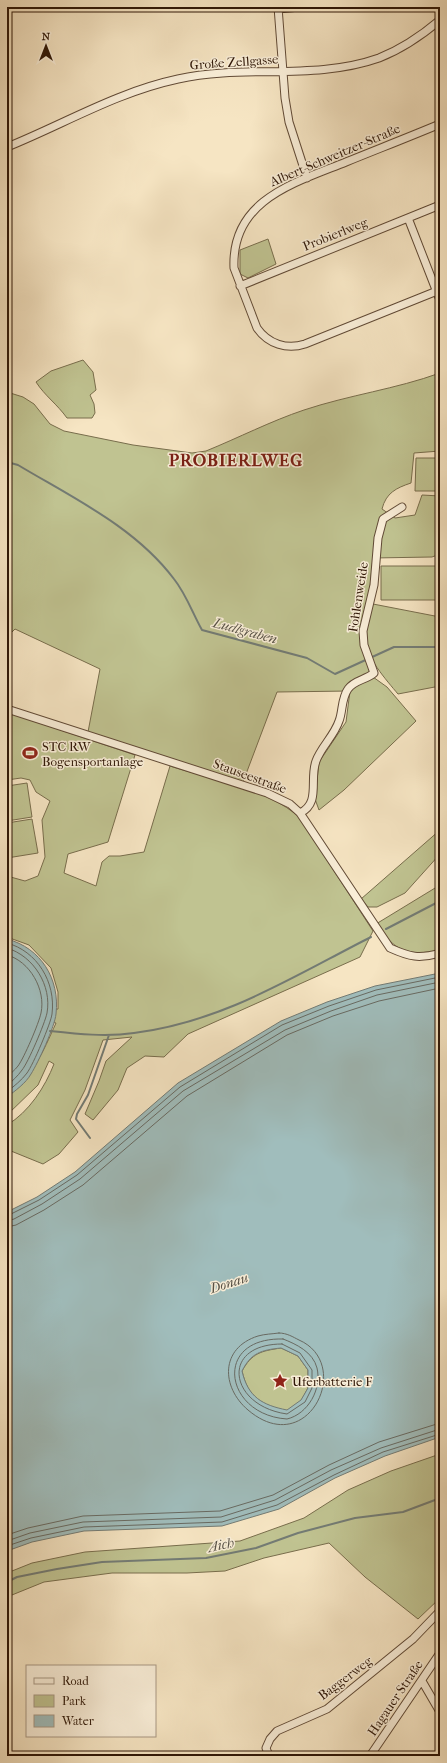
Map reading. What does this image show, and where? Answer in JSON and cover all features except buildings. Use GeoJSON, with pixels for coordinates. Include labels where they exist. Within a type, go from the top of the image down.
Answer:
{"type":"FeatureCollection","features":[{"type":"Feature","properties":{"kind":"street"},"geometry":{"type":"LineString","coordinates":[[300,7],[278,8],[282,71],[289,122],[307,178]]}},
{"type":"Feature","properties":{"kind":"street","name":"Große Zellgasse"},"geometry":{"type":"LineString","coordinates":[[7,147],[113,98],[144,87],[199,75],[349,66],[379,58],[410,43],[440,20]]}},
{"type":"Feature","properties":{"kind":"street","name":"Albert-Schweitzer-Straße"},"geometry":{"type":"LineString","coordinates":[[436,291],[305,344],[297,347],[288,347],[273,343],[260,333],[252,319],[240,286],[234,268],[233,258],[235,246],[242,227],[248,217],[267,198],[280,190],[307,178],[440,124]]}},
{"type":"Feature","properties":{"kind":"street","name":"Probierlweg"},"geometry":{"type":"LineString","coordinates":[[240,286],[440,205]]}},
{"type":"Feature","properties":{"kind":"street"},"geometry":{"type":"LineString","coordinates":[[408,218],[440,300]]}},
{"type":"Feature","properties":{"kind":"street","name":"Fohlenweide"},"geometry":{"type":"LineString","coordinates":[[300,813],[307,810],[312,804],[313,777],[316,760],[339,723],[343,700],[354,683],[374,673],[366,653],[363,640],[364,624],[374,585],[378,538],[383,519],[402,508]]}},
{"type":"Feature","properties":{"kind":"street","name":"Stauseestraße"},"geometry":{"type":"LineString","coordinates":[[7,710],[267,793],[290,804],[300,813],[390,948],[405,955],[423,958],[440,953]]}},
{"type":"Feature","properties":{"kind":"street","name":"Baggerweg"},"geometry":{"type":"LineString","coordinates":[[269,1756],[266,1748],[270,1739],[277,1731],[326,1709],[414,1639],[440,1611]]}},
{"type":"Feature","properties":{"kind":"street","name":"Hagauer Straße"},"geometry":{"type":"LineString","coordinates":[[370,1756],[440,1653]]}},
{"type":"Feature","properties":{"kind":"street"},"geometry":{"type":"LineString","coordinates":[[422,1681],[440,1712]]}},
{"type":"Feature","properties":{"kind":"green space"},"geometry":{"type":"Polygon","coordinates":[[[268,239],[276,264],[248,278],[240,274],[240,250],[268,239]]]}},
{"type":"Feature","properties":{"kind":"green space"},"geometry":{"type":"Polygon","coordinates":[[[83,360],[93,372],[96,390],[90,395],[94,404],[95,413],[92,418],[67,418],[43,392],[36,382],[51,371],[83,360]]]}},
{"type":"Feature","properties":{"kind":"green space"},"geometry":{"type":"Polygon","coordinates":[[[440,373],[440,451],[414,453],[411,483],[392,492],[386,499],[382,509],[395,518],[415,515],[422,495],[440,496],[440,554],[432,557],[373,558],[369,597],[360,631],[373,677],[387,687],[416,721],[344,790],[319,810],[315,799],[319,762],[346,722],[350,691],[277,692],[243,782],[88,732],[100,669],[15,629],[7,637],[7,392],[23,397],[34,404],[50,424],[64,431],[133,445],[192,453],[206,451],[267,424],[304,410],[423,379],[440,373]]]}},
{"type":"Feature","properties":{"kind":"green space"},"geometry":{"type":"Polygon","coordinates":[[[416,458],[440,458],[440,491],[415,491],[416,458]]]}},
{"type":"Feature","properties":{"kind":"green space"},"geometry":{"type":"Polygon","coordinates":[[[381,566],[440,566],[440,600],[381,600],[381,566]]]}},
{"type":"Feature","properties":{"kind":"green space"},"geometry":{"type":"Polygon","coordinates":[[[373,604],[440,617],[440,686],[398,694],[388,682],[372,660],[366,645],[366,629],[373,604]]]}},
{"type":"Feature","properties":{"kind":"green space"},"geometry":{"type":"Polygon","coordinates":[[[7,712],[135,755],[108,842],[68,854],[64,873],[96,886],[102,862],[109,856],[120,856],[144,852],[170,766],[220,780],[255,792],[286,807],[299,817],[373,931],[360,957],[188,1034],[164,1057],[145,1056],[127,1068],[118,1090],[93,1120],[85,1114],[106,1061],[132,1037],[103,1040],[85,1090],[70,1120],[78,1132],[59,1154],[43,1164],[11,1151],[7,1152],[7,1125],[15,1120],[29,1106],[41,1090],[54,1064],[49,1061],[38,1085],[7,1115],[7,1097],[31,1072],[46,1044],[56,1023],[51,1022],[52,1010],[58,1009],[58,992],[51,968],[29,945],[7,937],[7,876],[25,881],[38,876],[45,857],[42,820],[50,801],[36,792],[30,780],[21,778],[7,780],[7,712]]]}},
{"type":"Feature","properties":{"kind":"green space"},"geometry":{"type":"Polygon","coordinates":[[[27,783],[32,817],[7,821],[7,786],[27,783]]]}},
{"type":"Feature","properties":{"kind":"green space"},"geometry":{"type":"Polygon","coordinates":[[[32,819],[38,853],[7,858],[7,823],[32,819]]]}},
{"type":"Feature","properties":{"kind":"green space"},"geometry":{"type":"Polygon","coordinates":[[[440,830],[440,854],[405,893],[377,907],[368,907],[361,899],[440,830]]]}},
{"type":"Feature","properties":{"kind":"green space"},"geometry":{"type":"Polygon","coordinates":[[[440,885],[440,950],[419,953],[403,950],[396,946],[376,924],[440,885]]]}},
{"type":"Feature","properties":{"kind":"green space"},"geometry":{"type":"Polygon","coordinates":[[[281,1348],[298,1356],[308,1370],[308,1388],[301,1401],[287,1411],[270,1406],[257,1399],[248,1388],[242,1371],[250,1360],[258,1354],[268,1350],[281,1348]]]}},
{"type":"Feature","properties":{"kind":"green space"},"geometry":{"type":"Polygon","coordinates":[[[440,1454],[440,1598],[418,1619],[365,1577],[329,1543],[264,1558],[225,1571],[187,1573],[112,1573],[44,1582],[7,1597],[7,1573],[32,1563],[85,1552],[240,1541],[304,1518],[348,1490],[391,1471],[440,1454]]]}},
{"type":"Feature","properties":{"kind":"water"},"geometry":{"type":"Polygon","coordinates":[[[7,939],[19,943],[30,950],[46,967],[55,989],[56,1014],[38,1062],[31,1074],[20,1087],[7,1097],[7,939]]]}},
{"type":"Feature","properties":{"kind":"water","name":"Donau"},"geometry":{"type":"Polygon","coordinates":[[[440,973],[440,1437],[385,1456],[335,1478],[279,1509],[222,1526],[84,1531],[32,1542],[7,1551],[7,1212],[37,1197],[75,1172],[178,1083],[281,1021],[327,1002],[375,986],[440,973]],[[281,1348],[262,1351],[253,1356],[242,1371],[252,1393],[263,1402],[287,1410],[301,1400],[308,1388],[308,1370],[298,1356],[281,1348]]]}},
{"type":"Feature","properties":{"kind":"waterway","name":"Ludlgraben"},"geometry":{"type":"LineString","coordinates":[[7,462],[18,465],[81,502],[102,515],[141,544],[174,579],[186,598],[202,630],[307,658],[335,674],[394,647],[440,647]]}},
{"type":"Feature","properties":{"kind":"waterway"},"geometry":{"type":"LineString","coordinates":[[386,929],[440,901]]}},
{"type":"Feature","properties":{"kind":"waterway"},"geometry":{"type":"LineString","coordinates":[[50,1031],[92,1035],[113,1035],[167,1027],[198,1019],[257,996],[371,937]]}},
{"type":"Feature","properties":{"kind":"waterway"},"geometry":{"type":"LineString","coordinates":[[90,1138],[76,1119],[77,1114],[88,1095],[109,1035]]}},
{"type":"Feature","properties":{"kind":"waterway","name":"Aich"},"geometry":{"type":"LineString","coordinates":[[7,1582],[17,1577],[102,1562],[206,1558],[256,1548],[298,1533],[355,1518],[403,1512],[435,1500]]}},
{"type":"Feature","properties":{"kind":"place","name":"STC RW Bogensportanlage"},"geometry":{"type":"Point","coordinates":[30,753]}},
{"type":"Feature","properties":{"kind":"place","name":"Uferbatterie F"},"geometry":{"type":"Point","coordinates":[280,1381]}},
{"type":"Feature","properties":{"kind":"district","name":"PROBIERLWEG"},"geometry":{"type":"Point","coordinates":[236,460]}}]}
